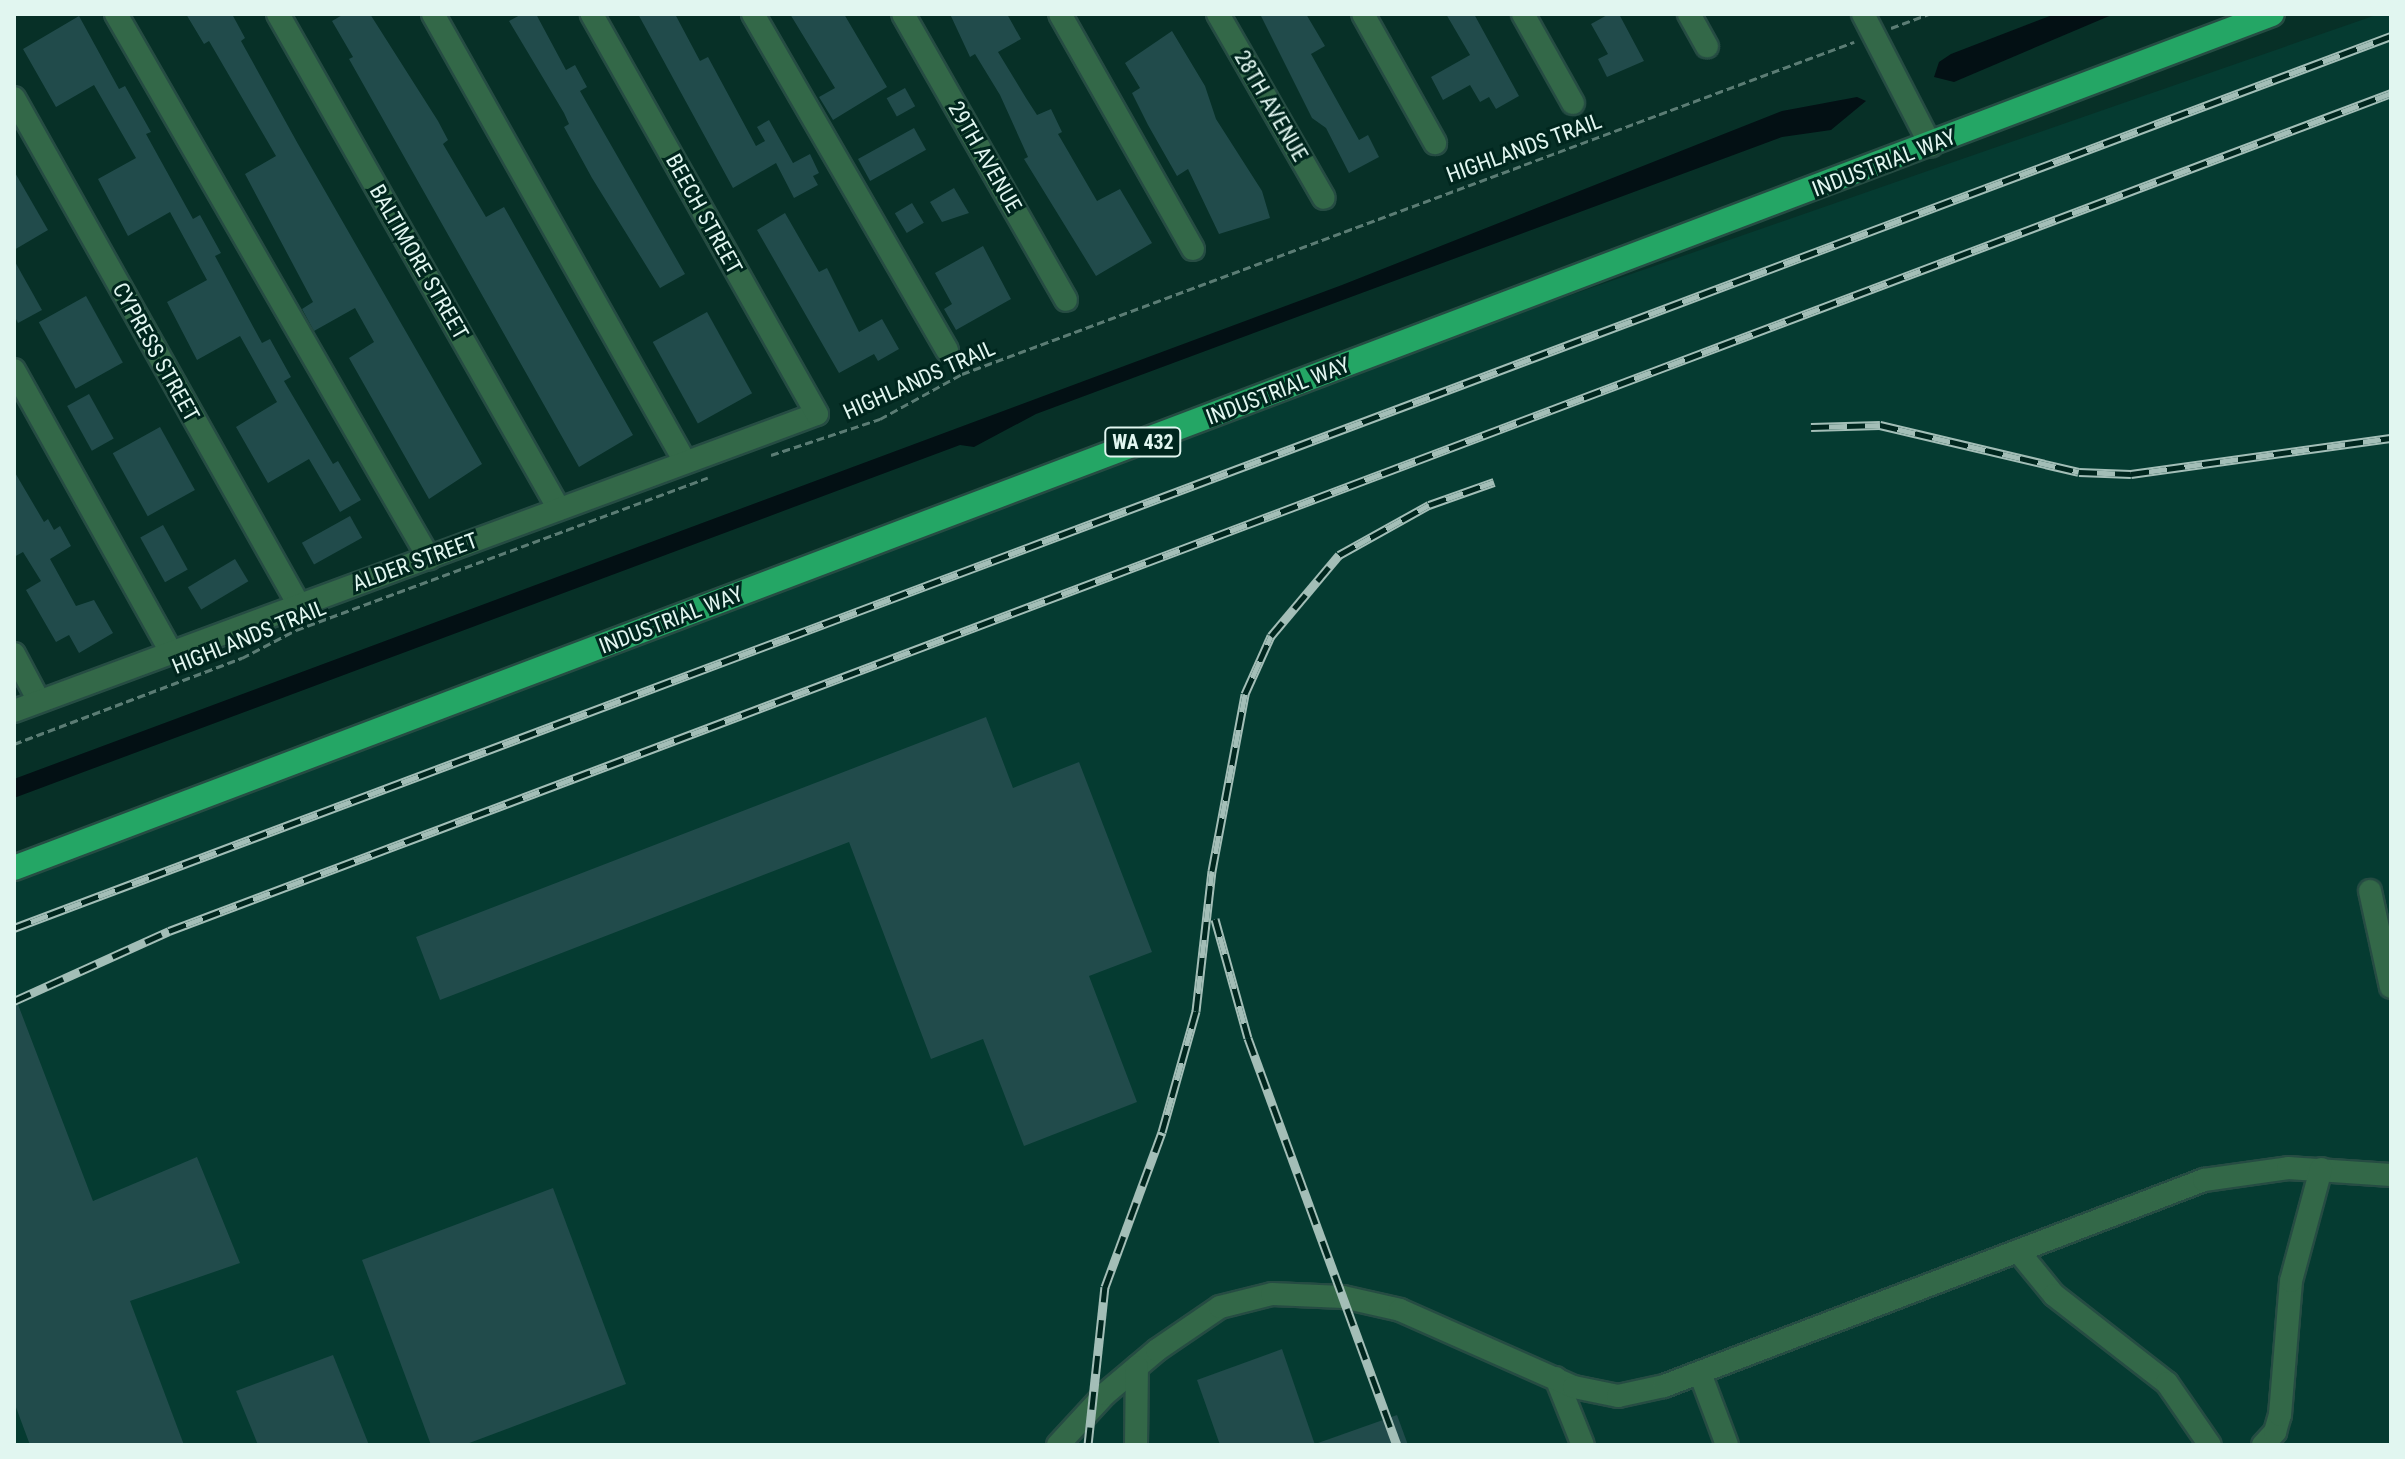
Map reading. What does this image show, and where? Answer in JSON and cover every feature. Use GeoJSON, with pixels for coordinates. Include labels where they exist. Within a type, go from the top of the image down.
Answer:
{"type":"FeatureCollection","features":[{"type":"Feature","properties":{"kind":"main road","name":"INDUSTRIAL WAY"},"geometry":{"type":"LineString","coordinates":[[14,868],[1931,146],[2272,14]]}},
{"type":"Feature","properties":{"kind":"street"},"geometry":{"type":"LineString","coordinates":[[116,14],[429,558]]}},
{"type":"Feature","properties":{"kind":"street","name":"BALTIMORE STREET"},"geometry":{"type":"LineString","coordinates":[[278,14],[559,509]]}},
{"type":"Feature","properties":{"kind":"street"},"geometry":{"type":"LineString","coordinates":[[433,14],[684,460]]}},
{"type":"Feature","properties":{"kind":"street","name":"BEECH STREET"},"geometry":{"type":"LineString","coordinates":[[592,14],[817,414]]}},
{"type":"Feature","properties":{"kind":"street"},"geometry":{"type":"LineString","coordinates":[[753,14],[947,350]]}},
{"type":"Feature","properties":{"kind":"street","name":"29TH AVENUE"},"geometry":{"type":"LineString","coordinates":[[903,14],[1066,300]]}},
{"type":"Feature","properties":{"kind":"street"},"geometry":{"type":"LineString","coordinates":[[1060,14],[1193,249]]}},
{"type":"Feature","properties":{"kind":"street","name":"28TH AVENUE"},"geometry":{"type":"LineString","coordinates":[[1218,14],[1324,198]]}},
{"type":"Feature","properties":{"kind":"street"},"geometry":{"type":"LineString","coordinates":[[1363,14],[1435,143]]}},
{"type":"Feature","properties":{"kind":"street"},"geometry":{"type":"LineString","coordinates":[[1523,14],[1573,103]]}},
{"type":"Feature","properties":{"kind":"street"},"geometry":{"type":"LineString","coordinates":[[1689,14],[1707,46]]}},
{"type":"Feature","properties":{"kind":"street"},"geometry":{"type":"LineString","coordinates":[[1863,14],[1931,146]]}},
{"type":"Feature","properties":{"kind":"street","name":"CYPRESS STREET"},"geometry":{"type":"LineString","coordinates":[[14,98],[299,605]]}},
{"type":"Feature","properties":{"kind":"street"},"geometry":{"type":"LineString","coordinates":[[14,370],[171,652]]}},
{"type":"Feature","properties":{"kind":"street","name":"ALDER STREET"},"geometry":{"type":"LineString","coordinates":[[14,711],[684,460],[817,414]]}},
{"type":"Feature","properties":{"kind":"street"},"geometry":{"type":"LineString","coordinates":[[14,654],[39,701]]}},
{"type":"Feature","properties":{"kind":"street"},"geometry":{"type":"LineString","coordinates":[[2370,891],[2391,987]]}},
{"type":"Feature","properties":{"kind":"street"},"geometry":{"type":"LineString","coordinates":[[2263,1445],[2275,1432],[2280,1415],[2291,1281],[2321,1169]]}},
{"type":"Feature","properties":{"kind":"street"},"geometry":{"type":"LineString","coordinates":[[1058,1445],[1137,1367],[1220,1307],[1272,1294],[1343,1297],[1400,1310],[1556,1378],[1618,1396],[1700,1373],[2204,1180],[2321,1169],[2391,1175]]}},
{"type":"Feature","properties":{"kind":"street"},"geometry":{"type":"LineString","coordinates":[[2018,1251],[2054,1295],[2167,1383],[2210,1445]]}},
{"type":"Feature","properties":{"kind":"street"},"geometry":{"type":"LineString","coordinates":[[1136,1445],[1137,1367]]}},
{"type":"Feature","properties":{"kind":"street"},"geometry":{"type":"LineString","coordinates":[[1700,1373],[1727,1445]]}},
{"type":"Feature","properties":{"kind":"street"},"geometry":{"type":"LineString","coordinates":[[1556,1378],[1583,1445]]}},
{"type":"Feature","properties":{"kind":"path","name":"HIGHLANDS TRAIL"},"geometry":{"type":"LineString","coordinates":[[766,456],[880,419],[962,374],[1929,14]]}},
{"type":"Feature","properties":{"kind":"path","name":"HIGHLANDS TRAIL"},"geometry":{"type":"LineString","coordinates":[[14,744],[242,658],[296,630],[684,491],[711,477]]}},
{"type":"Feature","properties":{"kind":"shaded area"},"geometry":{"type":"Polygon","coordinates":[[[2055,14],[2114,14],[1954,82],[1934,77],[1939,62],[1951,54],[2055,14]]]}},
{"type":"Feature","properties":{"kind":"shaded area"},"geometry":{"type":"Polygon","coordinates":[[[2379,14],[2391,14],[2391,1445],[14,1445],[14,870],[1079,466],[2379,14]]]}},
{"type":"Feature","properties":{"kind":"shaded area"},"geometry":{"type":"Polygon","coordinates":[[[1857,97],[1866,101],[1831,130],[1782,137],[1036,414],[974,447],[960,445],[14,798],[14,779],[1342,285],[1782,111],[1857,97]]]}},
{"type":"Feature","properties":{"kind":"building"},"geometry":{"type":"Polygon","coordinates":[[[186,14],[232,14],[245,38],[241,41],[298,144],[482,464],[429,499],[349,358],[374,342],[355,308],[314,331],[302,309],[313,302],[245,174],[276,156],[209,41],[204,44],[186,14]]]}},
{"type":"Feature","properties":{"kind":"building"},"geometry":{"type":"Polygon","coordinates":[[[344,14],[370,14],[438,121],[448,140],[443,144],[486,217],[504,207],[633,435],[579,467],[349,59],[353,57],[332,21],[344,14]]]}},
{"type":"Feature","properties":{"kind":"building"},"geometry":{"type":"Polygon","coordinates":[[[522,14],[536,14],[566,70],[575,65],[587,87],[580,91],[685,274],[660,288],[592,178],[564,127],[569,124],[564,113],[509,21],[522,14]]]}},
{"type":"Feature","properties":{"kind":"building"},"geometry":{"type":"Polygon","coordinates":[[[638,14],[675,14],[700,61],[708,57],[756,146],[765,141],[757,127],[769,120],[793,163],[810,154],[819,173],[813,176],[818,185],[794,198],[776,163],[733,188],[638,14]]]}},
{"type":"Feature","properties":{"kind":"building"},"geometry":{"type":"Polygon","coordinates":[[[790,14],[844,14],[887,87],[833,120],[819,97],[835,88],[790,14]]]}},
{"type":"Feature","properties":{"kind":"building"},"geometry":{"type":"Polygon","coordinates":[[[950,14],[1007,14],[1021,39],[998,52],[1026,98],[1037,115],[1051,109],[1062,132],[1058,134],[1097,201],[1120,189],[1152,243],[1096,276],[1024,159],[1028,157],[1000,95],[975,54],[970,57],[950,14]]]}},
{"type":"Feature","properties":{"kind":"building"},"geometry":{"type":"Polygon","coordinates":[[[1260,14],[1306,14],[1325,46],[1311,54],[1359,140],[1368,135],[1379,157],[1349,173],[1326,128],[1312,118],[1260,14]]]}},
{"type":"Feature","properties":{"kind":"building"},"geometry":{"type":"Polygon","coordinates":[[[1446,14],[1474,14],[1519,96],[1496,109],[1489,97],[1480,102],[1470,85],[1443,100],[1431,77],[1470,55],[1446,14]]]}},
{"type":"Feature","properties":{"kind":"building"},"geometry":{"type":"Polygon","coordinates":[[[1609,14],[1619,14],[1644,61],[1607,77],[1598,59],[1608,54],[1591,24],[1609,14]]]}},
{"type":"Feature","properties":{"kind":"building"},"geometry":{"type":"Polygon","coordinates":[[[79,16],[119,89],[125,86],[151,132],[146,134],[193,219],[200,215],[221,253],[215,256],[262,343],[270,339],[291,377],[284,381],[333,464],[338,461],[361,500],[340,512],[309,459],[268,483],[236,427],[277,402],[240,336],[197,360],[167,302],[207,280],[170,212],[128,236],[98,179],[136,158],[94,85],[56,107],[23,49],[79,16]]]}},
{"type":"Feature","properties":{"kind":"building"},"geometry":{"type":"Polygon","coordinates":[[[1172,31],[1205,86],[1216,119],[1262,191],[1270,218],[1219,234],[1188,169],[1177,176],[1148,125],[1132,93],[1140,88],[1125,63],[1172,31]]]}},
{"type":"Feature","properties":{"kind":"building"},"geometry":{"type":"Polygon","coordinates":[[[905,88],[915,106],[897,117],[887,98],[905,88]]]}},
{"type":"Feature","properties":{"kind":"building"},"geometry":{"type":"Polygon","coordinates":[[[914,128],[926,150],[870,181],[858,159],[914,128]]]}},
{"type":"Feature","properties":{"kind":"building"},"geometry":{"type":"Polygon","coordinates":[[[14,171],[48,230],[14,250],[14,171]]]}},
{"type":"Feature","properties":{"kind":"building"},"geometry":{"type":"Polygon","coordinates":[[[954,188],[969,213],[942,222],[930,202],[954,188]]]}},
{"type":"Feature","properties":{"kind":"building"},"geometry":{"type":"Polygon","coordinates":[[[912,203],[924,223],[907,233],[895,213],[912,203]]]}},
{"type":"Feature","properties":{"kind":"building"},"geometry":{"type":"Polygon","coordinates":[[[785,213],[819,272],[827,268],[859,332],[882,319],[899,349],[878,361],[874,354],[839,373],[757,230],[785,213]]]}},
{"type":"Feature","properties":{"kind":"building"},"geometry":{"type":"Polygon","coordinates":[[[983,246],[1011,299],[956,330],[944,309],[952,304],[935,273],[983,246]]]}},
{"type":"Feature","properties":{"kind":"building"},"geometry":{"type":"Polygon","coordinates":[[[14,260],[42,310],[18,323],[14,315],[14,260]]]}},
{"type":"Feature","properties":{"kind":"building"},"geometry":{"type":"Polygon","coordinates":[[[86,296],[123,362],[76,389],[39,322],[86,296]]]}},
{"type":"Feature","properties":{"kind":"building"},"geometry":{"type":"Polygon","coordinates":[[[707,312],[752,393],[698,423],[653,342],[707,312]]]}},
{"type":"Feature","properties":{"kind":"building"},"geometry":{"type":"Polygon","coordinates":[[[89,394],[114,439],[92,451],[67,406],[89,394]]]}},
{"type":"Feature","properties":{"kind":"building"},"geometry":{"type":"Polygon","coordinates":[[[160,427],[195,490],[148,516],[113,453],[160,427]]]}},
{"type":"Feature","properties":{"kind":"building"},"geometry":{"type":"Polygon","coordinates":[[[14,471],[44,522],[48,519],[54,530],[60,526],[71,546],[50,559],[76,606],[94,600],[113,633],[79,653],[69,635],[56,642],[26,590],[41,581],[23,552],[14,557],[14,471]]]}},
{"type":"Feature","properties":{"kind":"building"},"geometry":{"type":"Polygon","coordinates":[[[350,516],[362,538],[314,565],[302,543],[350,516]]]}},
{"type":"Feature","properties":{"kind":"building"},"geometry":{"type":"Polygon","coordinates":[[[163,525],[188,570],[165,582],[140,538],[163,525]]]}},
{"type":"Feature","properties":{"kind":"building"},"geometry":{"type":"Polygon","coordinates":[[[235,559],[248,581],[201,610],[188,587],[235,559]]]}},
{"type":"Feature","properties":{"kind":"building"},"geometry":{"type":"Polygon","coordinates":[[[986,717],[1013,788],[1079,762],[1152,952],[1089,976],[1137,1102],[1024,1146],[983,1039],[931,1059],[849,842],[440,1000],[416,937],[986,717]]]}},
{"type":"Feature","properties":{"kind":"building"},"geometry":{"type":"Polygon","coordinates":[[[14,994],[93,1201],[197,1157],[240,1263],[130,1301],[184,1445],[30,1445],[14,1402],[14,994]]]}},
{"type":"Feature","properties":{"kind":"building"},"geometry":{"type":"Polygon","coordinates":[[[553,1188],[626,1384],[464,1445],[431,1445],[362,1260],[553,1188]]]}},
{"type":"Feature","properties":{"kind":"building"},"geometry":{"type":"Polygon","coordinates":[[[1282,1349],[1315,1445],[1220,1445],[1197,1380],[1282,1349]]]}},
{"type":"Feature","properties":{"kind":"building"},"geometry":{"type":"Polygon","coordinates":[[[333,1355],[369,1445],[258,1445],[236,1391],[333,1355]]]}},
{"type":"Feature","properties":{"kind":"building"},"geometry":{"type":"Polygon","coordinates":[[[1397,1415],[1408,1445],[1318,1445],[1318,1443],[1397,1415]]]}},
{"type":"Feature","properties":{"kind":"railway"},"geometry":{"type":"LineString","coordinates":[[14,928],[2391,36]]}},
{"type":"Feature","properties":{"kind":"railway"},"geometry":{"type":"LineString","coordinates":[[14,1001],[169,931],[2391,93]]}},
{"type":"Feature","properties":{"kind":"railway"},"geometry":{"type":"LineString","coordinates":[[1811,427],[1880,425],[2079,472],[2131,474],[2391,438]]}},
{"type":"Feature","properties":{"kind":"railway"},"geometry":{"type":"LineString","coordinates":[[1088,1445],[1105,1287],[1162,1132],[1196,1011],[1212,871],[1245,694],[1271,636],[1339,555],[1429,505],[1494,482]]}},
{"type":"Feature","properties":{"kind":"railway"},"geometry":{"type":"LineString","coordinates":[[1215,919],[1248,1038],[1397,1445]]}}]}
